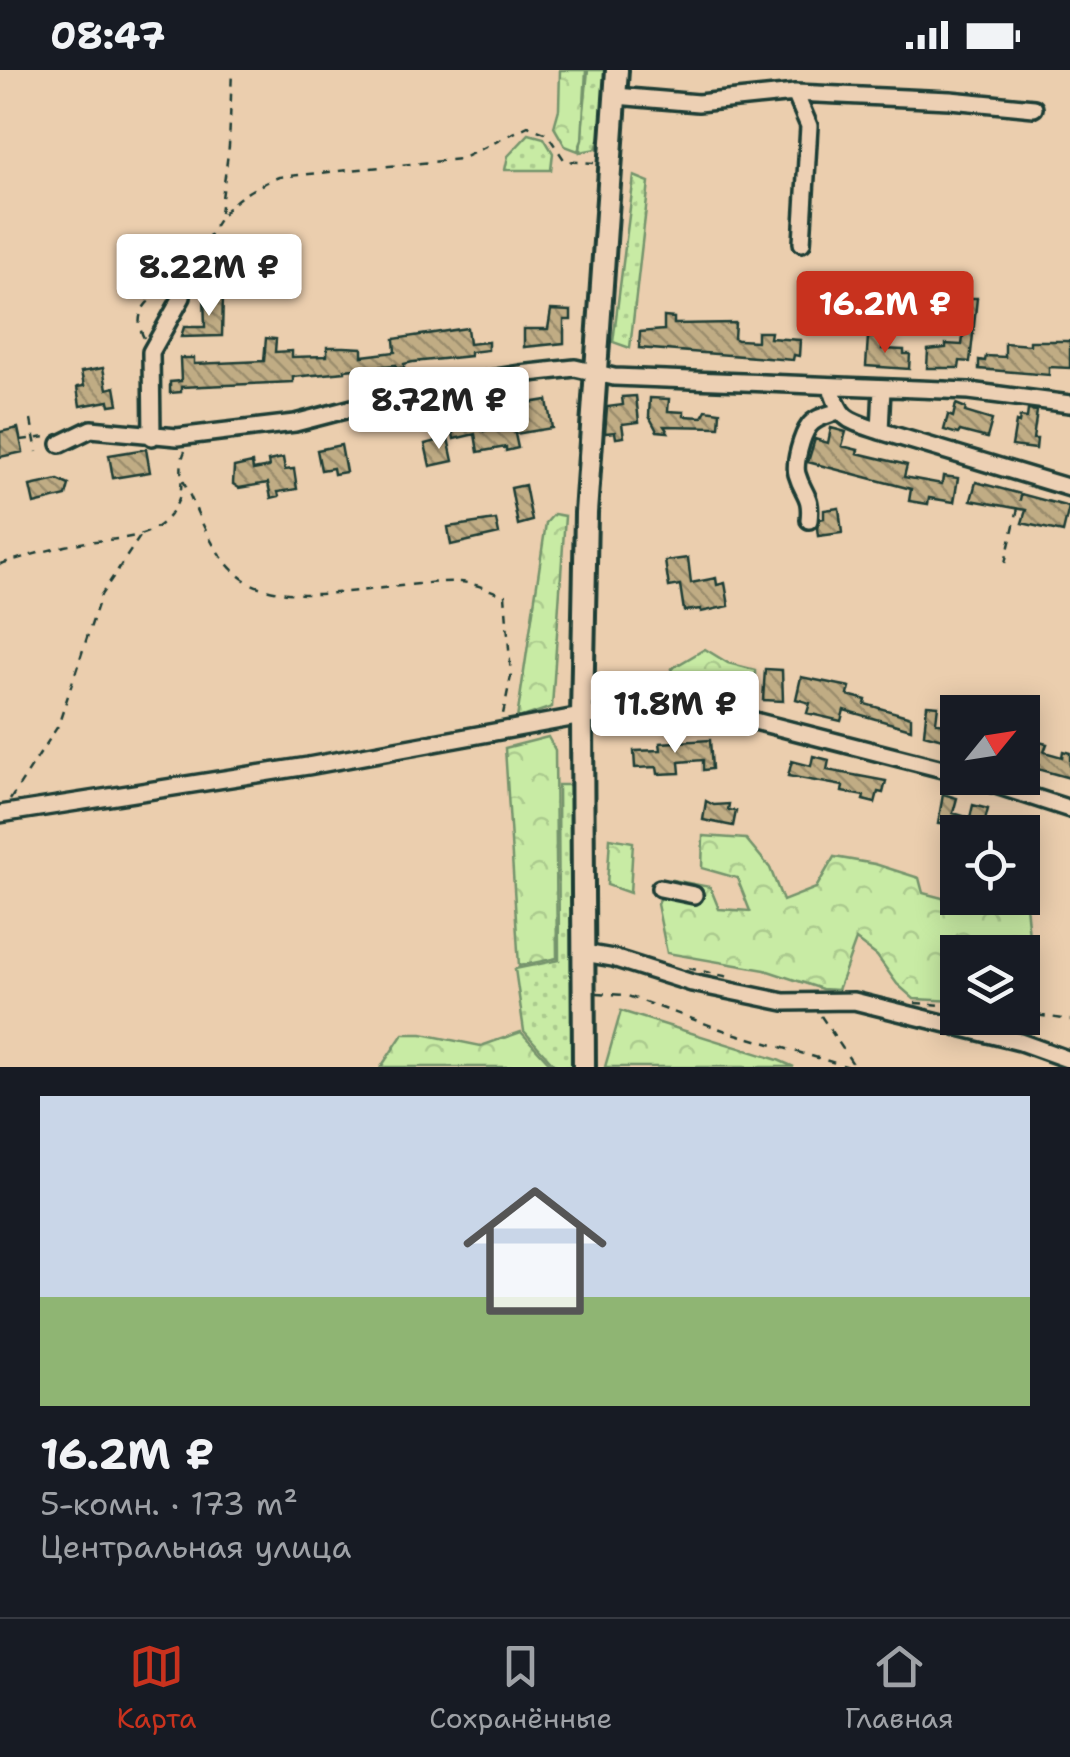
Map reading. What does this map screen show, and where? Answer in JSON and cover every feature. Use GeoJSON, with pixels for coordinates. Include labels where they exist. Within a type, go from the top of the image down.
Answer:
{"type":"FeatureCollection","features":[{"type":"Feature","properties":{"kind":"main road"},"geometry":{"type":"LineString","coordinates":[[584,1067],[582,716],[586,496],[618,70]]}},
{"type":"Feature","properties":{"kind":"street"},"geometry":{"type":"LineString","coordinates":[[795,93],[809,126],[802,243]]}},
{"type":"Feature","properties":{"kind":"street"},"geometry":{"type":"LineString","coordinates":[[616,96],[698,102],[795,93],[1034,108]]}},
{"type":"Feature","properties":{"kind":"street"},"geometry":{"type":"LineString","coordinates":[[152,437],[151,352],[182,297]]}},
{"type":"Feature","properties":{"kind":"street"},"geometry":{"type":"LineString","coordinates":[[60,444],[91,429],[152,437],[309,420],[456,382],[575,368],[614,377],[969,391],[1070,404]]}},
{"type":"Feature","properties":{"kind":"street"},"geometry":{"type":"LineString","coordinates":[[832,387],[838,411],[847,420],[1070,488]]}},
{"type":"Feature","properties":{"kind":"street"},"geometry":{"type":"LineString","coordinates":[[880,431],[882,388]]}},
{"type":"Feature","properties":{"kind":"street"},"geometry":{"type":"LineString","coordinates":[[809,520],[811,504],[796,463],[808,427],[838,411]]}},
{"type":"Feature","properties":{"kind":"street"},"geometry":{"type":"LineString","coordinates":[[0,814],[308,766],[582,716],[734,716],[940,768]]}},
{"type":"Feature","properties":{"kind":"street"},"geometry":{"type":"LineString","coordinates":[[1027,795],[1070,809]]}},
{"type":"Feature","properties":{"kind":"street"},"geometry":{"type":"LineString","coordinates":[[660,888],[694,894]]}},
{"type":"Feature","properties":{"kind":"street"},"geometry":{"type":"LineString","coordinates":[[584,953],[692,983],[784,1002],[854,1001],[1020,1042],[1070,1060]]}},
{"type":"Feature","properties":{"kind":"path"},"geometry":{"type":"LineString","coordinates":[[220,214],[229,146],[232,70]]}},
{"type":"Feature","properties":{"kind":"path"},"geometry":{"type":"LineString","coordinates":[[151,352],[138,326],[141,310],[160,290],[189,278],[209,229],[220,214],[251,188],[278,177],[462,158],[528,126],[546,134],[566,161],[611,162]]}},
{"type":"Feature","properties":{"kind":"path"},"geometry":{"type":"LineString","coordinates":[[31,420],[37,452]]}},
{"type":"Feature","properties":{"kind":"path"},"geometry":{"type":"LineString","coordinates":[[198,434],[180,461],[183,480],[217,548],[243,580],[262,588],[308,593],[462,582],[505,594],[511,676],[502,730]]}},
{"type":"Feature","properties":{"kind":"path"},"geometry":{"type":"LineString","coordinates":[[21,440],[44,435],[60,444]]}},
{"type":"Feature","properties":{"kind":"path"},"geometry":{"type":"LineString","coordinates":[[1005,563],[1026,475]]}},
{"type":"Feature","properties":{"kind":"path"},"geometry":{"type":"LineString","coordinates":[[0,814],[58,726],[102,594],[142,535],[170,515],[183,480]]}},
{"type":"Feature","properties":{"kind":"path"},"geometry":{"type":"LineString","coordinates":[[0,564],[82,542],[142,535]]}},
{"type":"Feature","properties":{"kind":"path"},"geometry":{"type":"LineString","coordinates":[[585,992],[625,995],[729,1032],[849,1067]]}},
{"type":"Feature","properties":{"kind":"path"},"geometry":{"type":"LineString","coordinates":[[1040,1016],[1070,1020]]}},
{"type":"Feature","properties":{"kind":"green space"},"geometry":{"type":"Polygon","coordinates":[[[560,70],[586,70],[578,151],[565,146],[554,127],[559,109],[560,70]]]}},
{"type":"Feature","properties":{"kind":"green space"},"geometry":{"type":"Polygon","coordinates":[[[588,70],[605,70],[600,138],[596,149],[580,152],[588,70]]]}},
{"type":"Feature","properties":{"kind":"green space"},"geometry":{"type":"Polygon","coordinates":[[[529,134],[544,138],[553,153],[551,170],[505,170],[508,156],[529,134]]]}},
{"type":"Feature","properties":{"kind":"green space"},"geometry":{"type":"Polygon","coordinates":[[[634,176],[649,182],[630,348],[613,342],[634,176]]]}},
{"type":"Feature","properties":{"kind":"green space"},"geometry":{"type":"Polygon","coordinates":[[[554,514],[565,516],[552,707],[517,719],[546,523],[554,514]]]}},
{"type":"Feature","properties":{"kind":"green space"},"geometry":{"type":"Polygon","coordinates":[[[705,649],[728,663],[755,670],[755,704],[728,706],[702,696],[696,684],[676,679],[671,669],[705,649]]]}},
{"type":"Feature","properties":{"kind":"green space"},"geometry":{"type":"Polygon","coordinates":[[[548,737],[555,750],[557,958],[519,966],[505,748],[548,737]]]}},
{"type":"Feature","properties":{"kind":"green space"},"geometry":{"type":"Polygon","coordinates":[[[558,785],[573,785],[573,1067],[556,1067],[524,1031],[515,969],[559,960],[558,785]]]}},
{"type":"Feature","properties":{"kind":"green space"},"geometry":{"type":"Polygon","coordinates":[[[703,836],[746,839],[770,868],[783,901],[816,888],[834,857],[875,864],[919,878],[923,893],[940,897],[940,915],[1027,915],[1029,935],[940,935],[940,1000],[914,999],[897,984],[877,956],[856,940],[838,990],[822,989],[765,970],[667,953],[657,904],[672,880],[710,887],[719,909],[750,911],[737,878],[702,868],[703,836]]]}},
{"type":"Feature","properties":{"kind":"green space"},"geometry":{"type":"Polygon","coordinates":[[[610,838],[633,842],[630,893],[607,885],[610,838]]]}},
{"type":"Feature","properties":{"kind":"green space"},"geometry":{"type":"Polygon","coordinates":[[[621,1011],[778,1060],[794,1067],[605,1067],[621,1011]]]}},
{"type":"Feature","properties":{"kind":"green space"},"geometry":{"type":"Polygon","coordinates":[[[521,1032],[553,1067],[381,1067],[403,1034],[481,1046],[521,1032]]]}},
{"type":"Feature","properties":{"kind":"building"},"geometry":{"type":"Polygon","coordinates":[[[204,294],[223,294],[222,336],[181,337],[184,327],[205,327],[204,294]]]}},
{"type":"Feature","properties":{"kind":"building"},"geometry":{"type":"Polygon","coordinates":[[[968,298],[977,298],[970,362],[960,361],[959,368],[927,368],[928,350],[946,348],[946,344],[962,345],[968,298]]]}},
{"type":"Feature","properties":{"kind":"building"},"geometry":{"type":"Polygon","coordinates":[[[551,310],[571,311],[571,320],[564,320],[564,343],[524,347],[524,329],[548,329],[551,310]]]}},
{"type":"Feature","properties":{"kind":"building"},"geometry":{"type":"Polygon","coordinates":[[[664,317],[674,318],[674,324],[735,323],[734,338],[738,340],[757,341],[757,332],[771,332],[770,338],[800,340],[799,356],[794,355],[793,360],[639,348],[640,332],[664,330],[664,317]]]}},
{"type":"Feature","properties":{"kind":"building"},"geometry":{"type":"Polygon","coordinates":[[[467,328],[469,344],[488,342],[488,350],[470,352],[470,356],[413,362],[404,364],[404,368],[396,365],[345,370],[293,377],[293,382],[181,387],[181,392],[170,393],[170,382],[181,381],[180,358],[194,358],[194,364],[264,361],[266,338],[276,339],[275,352],[292,351],[292,357],[327,356],[327,347],[362,348],[362,356],[395,352],[394,339],[467,328]]]}},
{"type":"Feature","properties":{"kind":"building"},"geometry":{"type":"Polygon","coordinates":[[[868,337],[883,338],[882,349],[910,354],[909,369],[866,366],[868,337]]]}},
{"type":"Feature","properties":{"kind":"building"},"geometry":{"type":"Polygon","coordinates":[[[1030,341],[1070,341],[1070,368],[1049,367],[1049,375],[979,369],[979,360],[985,361],[986,356],[1005,357],[1005,343],[1030,345],[1030,341]]]}},
{"type":"Feature","properties":{"kind":"building"},"geometry":{"type":"Polygon","coordinates":[[[103,368],[107,389],[115,387],[118,404],[110,405],[109,401],[80,406],[77,387],[84,386],[81,372],[103,368]]]}},
{"type":"Feature","properties":{"kind":"building"},"geometry":{"type":"Polygon","coordinates":[[[519,385],[522,404],[547,400],[552,428],[515,434],[518,448],[506,451],[506,447],[478,452],[475,434],[454,439],[451,423],[469,419],[468,411],[479,409],[484,431],[514,422],[508,387],[519,385]]]}},
{"type":"Feature","properties":{"kind":"building"},"geometry":{"type":"Polygon","coordinates":[[[636,396],[639,422],[622,424],[624,437],[616,438],[615,432],[605,433],[607,407],[623,405],[622,397],[636,396]]]}},
{"type":"Feature","properties":{"kind":"building"},"geometry":{"type":"Polygon","coordinates":[[[650,398],[669,399],[668,411],[684,412],[684,416],[702,417],[706,410],[720,412],[719,427],[664,426],[668,432],[657,431],[649,416],[650,398]]]}},
{"type":"Feature","properties":{"kind":"building"},"geometry":{"type":"Polygon","coordinates":[[[956,404],[966,408],[965,412],[992,420],[987,438],[944,430],[956,404]]]}},
{"type":"Feature","properties":{"kind":"building"},"geometry":{"type":"Polygon","coordinates":[[[1028,410],[1037,411],[1033,439],[1037,439],[1036,449],[1012,446],[1016,422],[1020,417],[1027,418],[1028,410]]]}},
{"type":"Feature","properties":{"kind":"building"},"geometry":{"type":"Polygon","coordinates":[[[18,428],[23,452],[0,457],[0,432],[18,428]]]}},
{"type":"Feature","properties":{"kind":"building"},"geometry":{"type":"Polygon","coordinates":[[[831,428],[846,432],[842,446],[907,465],[904,477],[942,484],[943,476],[958,478],[954,502],[929,498],[928,504],[909,501],[911,489],[808,462],[815,439],[828,443],[831,428]]]}},
{"type":"Feature","properties":{"kind":"building"},"geometry":{"type":"Polygon","coordinates":[[[448,438],[453,461],[430,466],[425,444],[448,438]]]}},
{"type":"Feature","properties":{"kind":"building"},"geometry":{"type":"Polygon","coordinates":[[[341,445],[346,472],[321,470],[317,450],[341,445]]]}},
{"type":"Feature","properties":{"kind":"building"},"geometry":{"type":"Polygon","coordinates":[[[146,449],[150,472],[113,478],[109,455],[146,449]]]}},
{"type":"Feature","properties":{"kind":"building"},"geometry":{"type":"Polygon","coordinates":[[[283,458],[285,470],[294,469],[297,489],[278,492],[279,496],[271,498],[268,483],[239,488],[233,484],[234,467],[252,463],[253,470],[269,467],[268,461],[283,458]]]}},
{"type":"Feature","properties":{"kind":"building"},"geometry":{"type":"Polygon","coordinates":[[[58,480],[69,485],[66,496],[34,504],[30,486],[58,480]]]}},
{"type":"Feature","properties":{"kind":"building"},"geometry":{"type":"Polygon","coordinates":[[[976,482],[1069,507],[1063,532],[1022,523],[1026,510],[971,500],[976,482]]]}},
{"type":"Feature","properties":{"kind":"building"},"geometry":{"type":"Polygon","coordinates":[[[525,485],[532,521],[518,525],[511,488],[525,485]]]}},
{"type":"Feature","properties":{"kind":"building"},"geometry":{"type":"Polygon","coordinates":[[[839,508],[842,533],[818,536],[824,510],[839,508]]]}},
{"type":"Feature","properties":{"kind":"building"},"geometry":{"type":"Polygon","coordinates":[[[496,520],[499,534],[451,545],[448,527],[496,520]]]}},
{"type":"Feature","properties":{"kind":"building"},"geometry":{"type":"Polygon","coordinates":[[[688,558],[691,583],[716,578],[717,585],[725,583],[729,606],[684,611],[680,585],[669,587],[665,561],[688,558]]]}},
{"type":"Feature","properties":{"kind":"building"},"geometry":{"type":"Polygon","coordinates":[[[765,669],[782,670],[783,701],[763,700],[765,669]]]}},
{"type":"Feature","properties":{"kind":"building"},"geometry":{"type":"Polygon","coordinates":[[[801,677],[850,687],[848,695],[866,700],[865,704],[911,717],[911,729],[844,710],[841,721],[807,713],[810,703],[796,699],[801,677]]]}},
{"type":"Feature","properties":{"kind":"building"},"geometry":{"type":"Polygon","coordinates":[[[927,705],[938,706],[940,738],[924,734],[927,705]]]}},
{"type":"Feature","properties":{"kind":"building"},"geometry":{"type":"Polygon","coordinates":[[[710,740],[712,769],[703,770],[703,760],[679,762],[680,773],[658,774],[657,767],[635,768],[634,751],[661,750],[660,743],[710,740]]]}},
{"type":"Feature","properties":{"kind":"building"},"geometry":{"type":"Polygon","coordinates":[[[1040,742],[1047,744],[1044,752],[1062,757],[1063,751],[1070,753],[1070,778],[1040,770],[1040,742]]]}},
{"type":"Feature","properties":{"kind":"building"},"geometry":{"type":"Polygon","coordinates":[[[813,756],[829,760],[827,770],[886,781],[883,793],[878,792],[875,803],[863,800],[864,796],[842,792],[843,786],[788,776],[792,761],[811,766],[813,756]]]}},
{"type":"Feature","properties":{"kind":"building"},"geometry":{"type":"Polygon","coordinates":[[[943,795],[957,798],[953,813],[960,815],[940,815],[938,824],[943,795]]]}},
{"type":"Feature","properties":{"kind":"building"},"geometry":{"type":"Polygon","coordinates":[[[706,801],[729,804],[728,810],[736,811],[733,826],[703,820],[706,801]]]}},
{"type":"Feature","properties":{"kind":"building"},"geometry":{"type":"Polygon","coordinates":[[[973,805],[988,809],[986,815],[971,815],[973,805]]]}}]}
